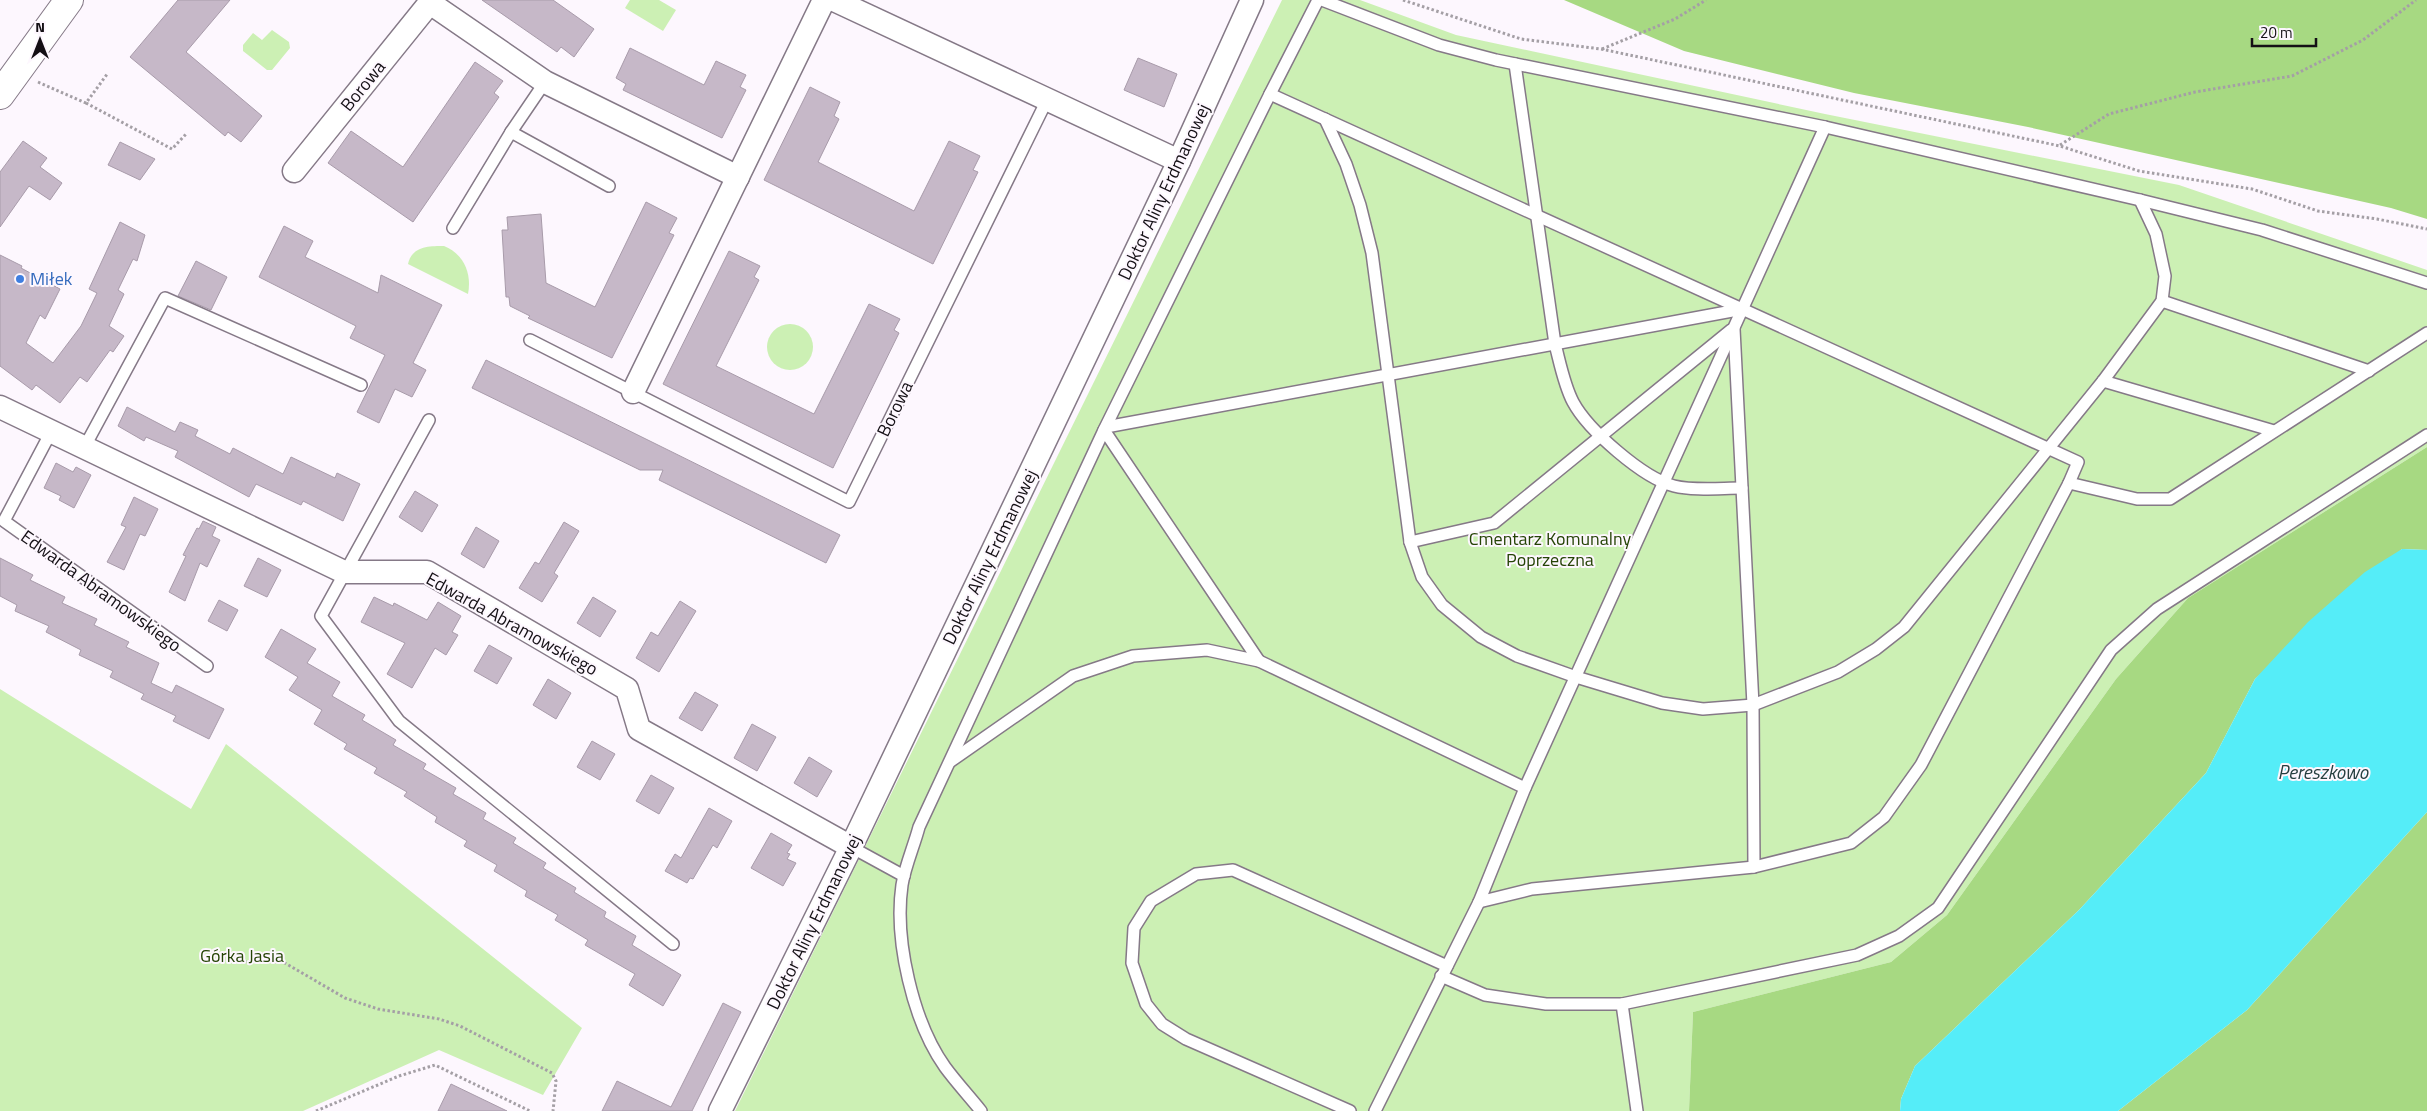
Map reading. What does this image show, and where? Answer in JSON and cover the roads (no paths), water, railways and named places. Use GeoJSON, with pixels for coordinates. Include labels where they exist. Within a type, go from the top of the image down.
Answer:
{"type":"FeatureCollection","features":[{"type":"Feature","properties":{"kind":"street"},"geometry":{"type":"LineString","coordinates":[[0,95],[69,0]]}},
{"type":"Feature","properties":{"kind":"street"},"geometry":{"type":"LineString","coordinates":[[633,392],[824,0]]}},
{"type":"Feature","properties":{"kind":"street"},"geometry":{"type":"LineString","coordinates":[[834,0],[1048,98],[1179,162]]}},
{"type":"Feature","properties":{"kind":"street","name":"Doktor Aliny Erdmanowej"},"geometry":{"type":"LineString","coordinates":[[720,1111],[851,847],[1179,162],[1252,0]]}},
{"type":"Feature","properties":{"kind":"street"},"geometry":{"type":"LineString","coordinates":[[431,2],[545,82],[738,177]]}},
{"type":"Feature","properties":{"kind":"street","name":"Borowa"},"geometry":{"type":"LineString","coordinates":[[294,171],[431,2]]}},
{"type":"Feature","properties":{"kind":"street","name":"Edwarda Abramowskiego"},"geometry":{"type":"LineString","coordinates":[[0,407],[344,572],[427,572],[627,689],[639,729],[851,847]]}},
{"type":"Feature","properties":{"kind":"lane"},"geometry":{"type":"LineString","coordinates":[[981,1111],[944,1066],[915,1008],[902,943],[902,886],[904,876],[920,827],[1105,429],[1270,94],[1320,0],[1439,44],[1515,64],[1825,128],[2140,200],[2262,230],[2427,283]]}},
{"type":"Feature","properties":{"kind":"lane"},"geometry":{"type":"LineString","coordinates":[[1515,64],[1555,344],[1561,369],[1573,402],[1600,436],[1654,479],[1676,486],[1742,488]]}},
{"type":"Feature","properties":{"kind":"lane"},"geometry":{"type":"LineString","coordinates":[[453,228],[511,132],[545,82]]}},
{"type":"Feature","properties":{"kind":"lane"},"geometry":{"type":"LineString","coordinates":[[1270,94],[2078,462],[2069,483],[1921,765],[1884,817],[1851,843],[1754,867],[1532,889],[1479,902]]}},
{"type":"Feature","properties":{"kind":"lane","name":"Borowa"},"geometry":{"type":"LineString","coordinates":[[530,340],[849,502],[1048,98]]}},
{"type":"Feature","properties":{"kind":"lane"},"geometry":{"type":"LineString","coordinates":[[1325,119],[1346,164],[1360,205],[1372,253],[1410,542],[1422,577],[1442,605],[1481,637],[1517,656],[1576,677],[1662,703],[1703,709],[1753,705],[1838,672],[1876,649],[1904,627],[2103,382],[2162,301],[2165,276],[2156,234],[2140,200]]}},
{"type":"Feature","properties":{"kind":"lane"},"geometry":{"type":"LineString","coordinates":[[1375,1111],[1479,902],[1525,788],[1825,128]]}},
{"type":"Feature","properties":{"kind":"lane"},"geometry":{"type":"LineString","coordinates":[[511,132],[609,186]]}},
{"type":"Feature","properties":{"kind":"lane"},"geometry":{"type":"LineString","coordinates":[[84,448],[164,298],[361,385]]}},
{"type":"Feature","properties":{"kind":"lane"},"geometry":{"type":"LineString","coordinates":[[2162,301],[2369,370]]}},
{"type":"Feature","properties":{"kind":"lane"},"geometry":{"type":"LineString","coordinates":[[1105,429],[1743,308]]}},
{"type":"Feature","properties":{"kind":"lane"},"geometry":{"type":"LineString","coordinates":[[1410,542],[1494,523],[1734,327]]}},
{"type":"Feature","properties":{"kind":"lane"},"geometry":{"type":"LineString","coordinates":[[1734,327],[1753,705],[1754,867]]}},
{"type":"Feature","properties":{"kind":"lane"},"geometry":{"type":"LineString","coordinates":[[2069,483],[2136,500],[2170,499],[2427,333]]}},
{"type":"Feature","properties":{"kind":"lane"},"geometry":{"type":"LineString","coordinates":[[2103,382],[2274,431]]}},
{"type":"Feature","properties":{"kind":"lane"},"geometry":{"type":"LineString","coordinates":[[429,420],[321,616],[399,721],[673,944]]}},
{"type":"Feature","properties":{"kind":"lane"},"geometry":{"type":"LineString","coordinates":[[1105,429],[1259,661]]}},
{"type":"Feature","properties":{"kind":"lane","name":"Edwarda Abramowskiego"},"geometry":{"type":"LineString","coordinates":[[51,432],[2,521],[207,666]]}},
{"type":"Feature","properties":{"kind":"lane"},"geometry":{"type":"LineString","coordinates":[[1350,1111],[1186,1039],[1162,1024],[1146,1004],[1132,963],[1134,928],[1151,900],[1196,874],[1234,870],[1444,971],[1485,995],[1546,1004],[1622,1004],[1857,956],[1899,936],[1938,908],[2111,650],[2157,609],[2427,435]]}},
{"type":"Feature","properties":{"kind":"lane"},"geometry":{"type":"LineString","coordinates":[[951,761],[1074,676],[1133,656],[1207,650],[1259,661],[1525,788]]}},
{"type":"Feature","properties":{"kind":"lane"},"geometry":{"type":"LineString","coordinates":[[851,847],[904,876]]}},
{"type":"Feature","properties":{"kind":"lane"},"geometry":{"type":"LineString","coordinates":[[1622,1004],[1637,1111]]}},
{"type":"Feature","properties":{"kind":"water","name":"Pereszkowo"},"geometry":{"type":"Polygon","coordinates":[[[2402,549],[2427,550],[2427,812],[2247,1010],[2118,1111],[1900,1111],[1901,1099],[1915,1066],[2079,910],[2206,773],[2255,679],[2308,622],[2365,572],[2402,549]]]}},
{"type":"Feature","properties":{"kind":"place","name":"Miłek"},"geometry":{"type":"Point","coordinates":[20,279]}},
{"type":"Feature","properties":{"kind":"park label","name":"Cmentarz Komunalny Poprzeczna"},"geometry":{"type":"Point","coordinates":[1550,549]}},
{"type":"Feature","properties":{"kind":"park label","name":"Górka Jasia"},"geometry":{"type":"Point","coordinates":[242,956]}}]}
